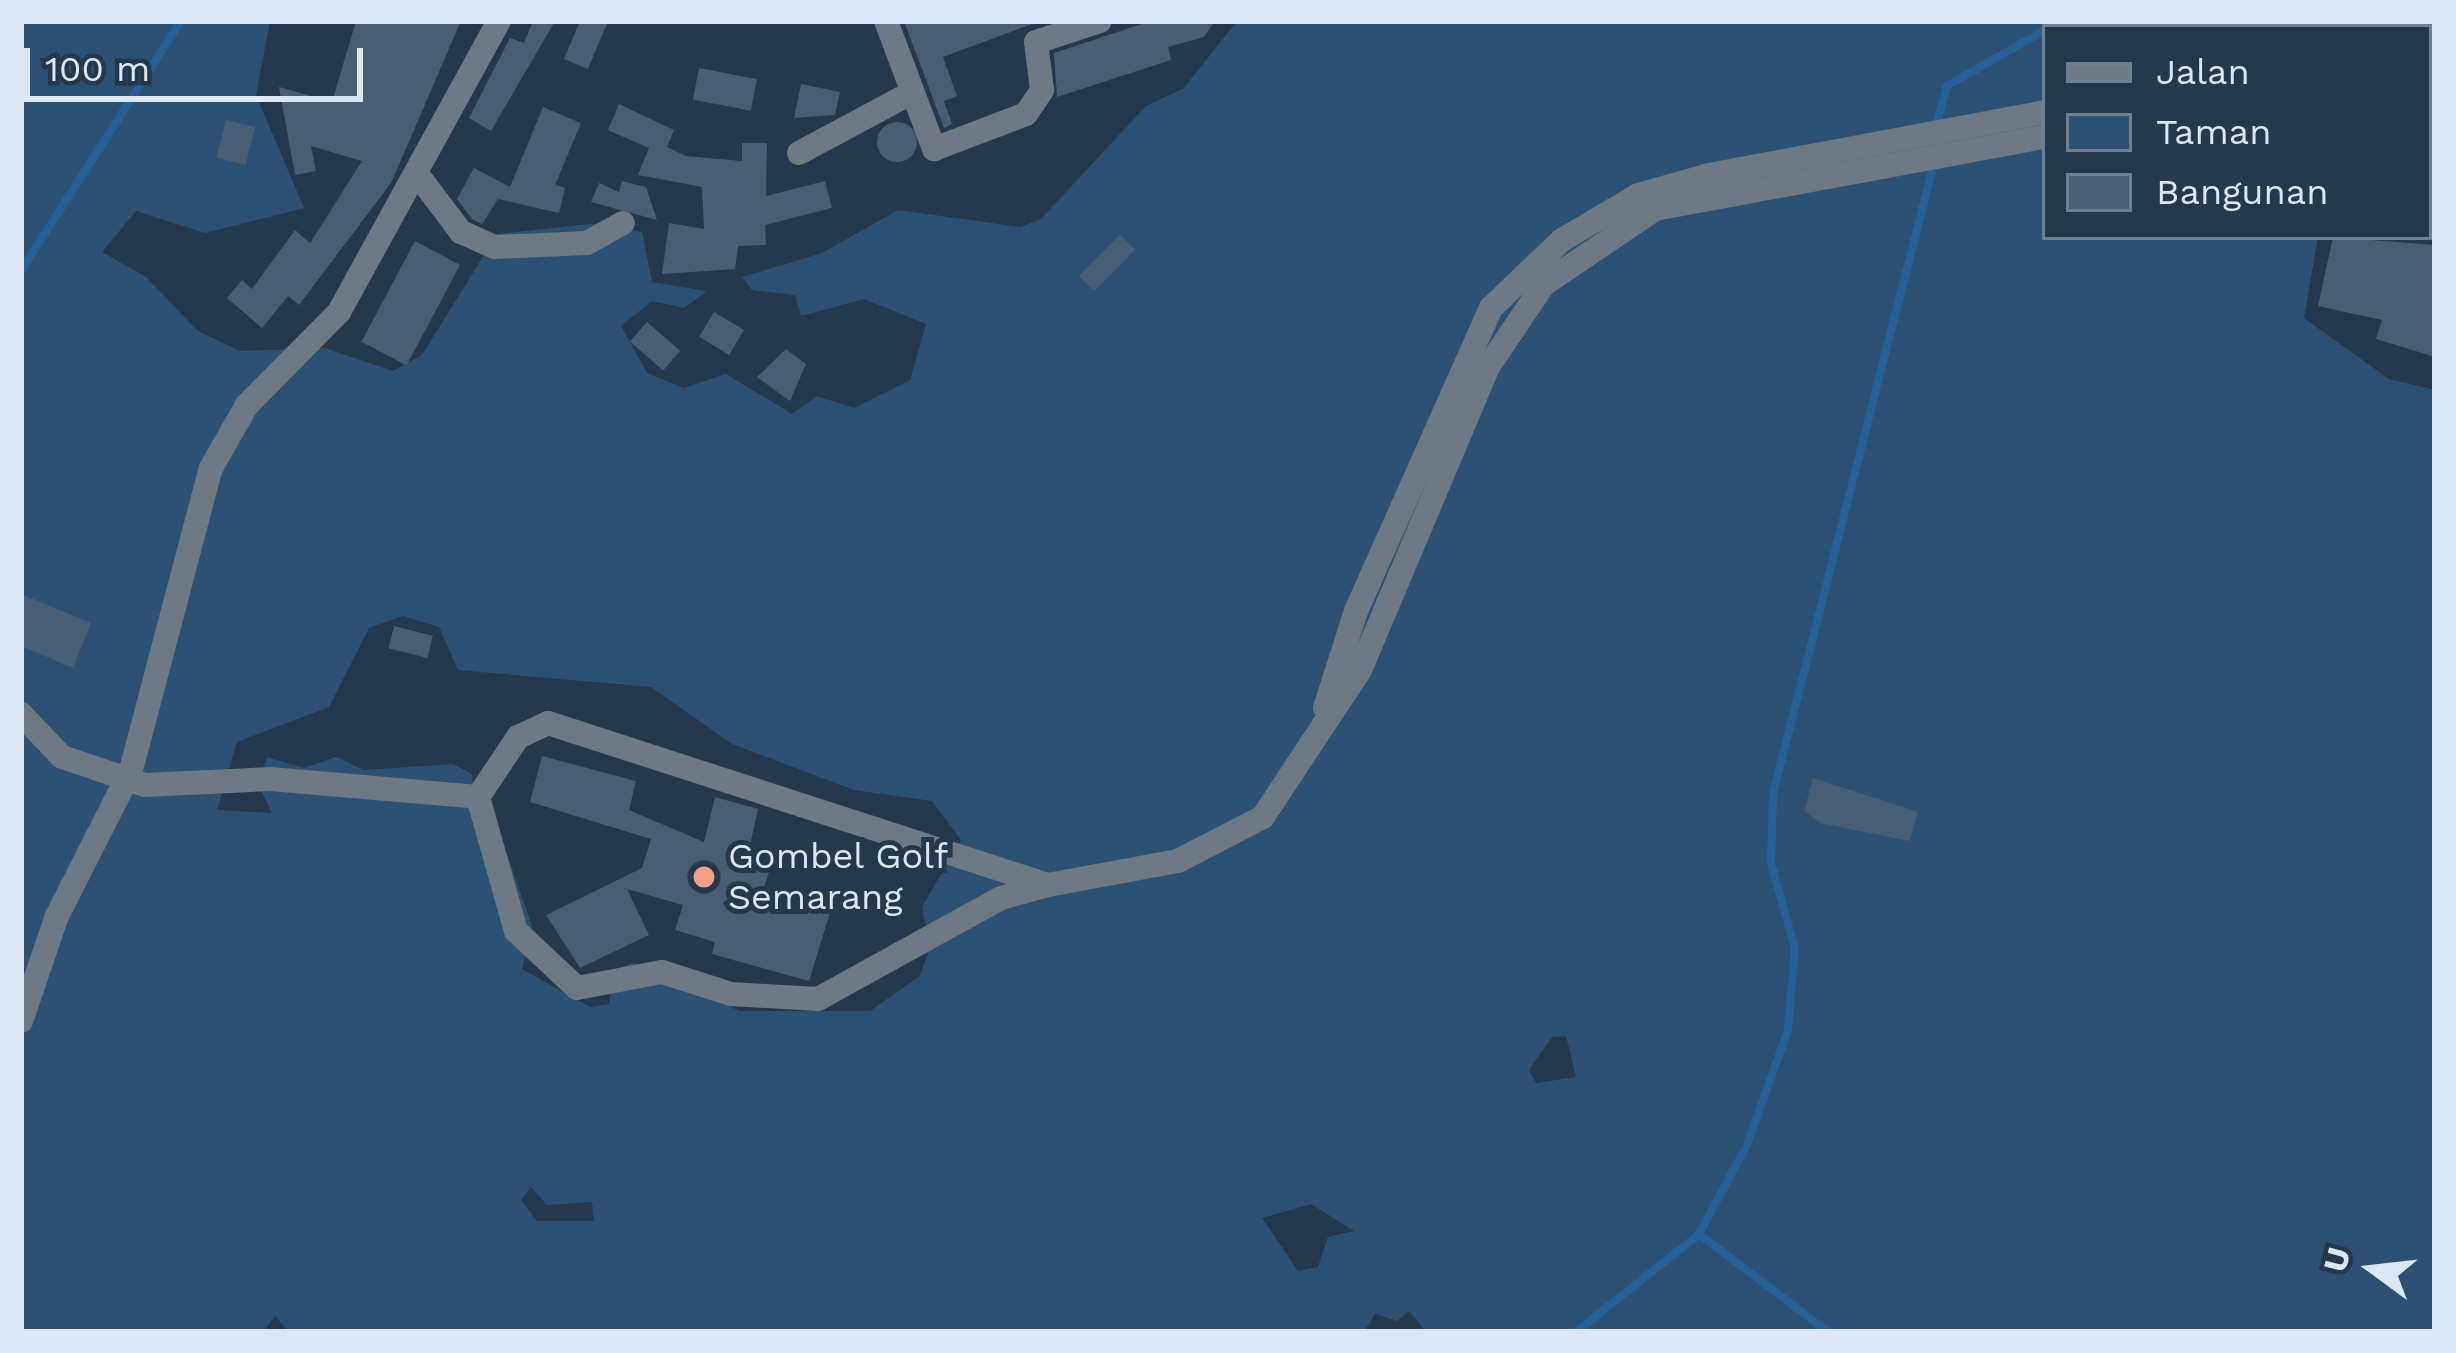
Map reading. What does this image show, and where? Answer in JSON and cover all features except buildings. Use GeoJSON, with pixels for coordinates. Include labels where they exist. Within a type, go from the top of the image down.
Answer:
{"type":"FeatureCollection","features":[{"type":"Feature","properties":{"kind":"street"},"geometry":{"type":"LineString","coordinates":[[21,1021],[56,916],[131,770],[211,468],[247,405],[339,312],[420,178],[499,21]]}},
{"type":"Feature","properties":{"kind":"street"},"geometry":{"type":"LineString","coordinates":[[886,21],[934,149],[1004,127],[1040,100],[1036,42],[1100,21]]}},
{"type":"Feature","properties":{"kind":"street"},"geometry":{"type":"LineString","coordinates":[[799,153],[910,93]]}},
{"type":"Feature","properties":{"kind":"street"},"geometry":{"type":"LineString","coordinates":[[1321,722],[1398,518],[1491,308],[1638,195],[2042,113]]}},
{"type":"Feature","properties":{"kind":"street"},"geometry":{"type":"LineString","coordinates":[[1942,132],[1942,159]]}},
{"type":"Feature","properties":{"kind":"street"},"geometry":{"type":"LineString","coordinates":[[1048,885],[548,723],[518,737],[478,797],[516,931],[577,988],[662,973],[731,994],[818,999],[1000,898],[1178,861],[1260,820],[1321,722],[1360,670],[1427,528],[1489,367],[1537,276],[1655,208],[2042,138]]}},
{"type":"Feature","properties":{"kind":"street"},"geometry":{"type":"LineString","coordinates":[[420,178],[461,232],[494,247],[587,243],[623,223]]}},
{"type":"Feature","properties":{"kind":"street"},"geometry":{"type":"LineString","coordinates":[[1398,518],[1427,528]]}},
{"type":"Feature","properties":{"kind":"street"},"geometry":{"type":"LineString","coordinates":[[21,714],[62,757],[145,785],[270,779],[478,797]]}},
{"type":"Feature","properties":{"kind":"green space"},"geometry":{"type":"Polygon","coordinates":[[[21,21],[270,21],[256,95],[304,208],[205,233],[136,211],[102,252],[146,277],[198,331],[240,351],[324,348],[393,371],[422,355],[497,234],[601,223],[642,232],[652,282],[707,291],[684,308],[652,301],[621,326],[647,373],[684,388],[726,374],[792,414],[817,396],[854,408],[910,380],[926,324],[864,299],[801,316],[795,295],[752,290],[742,277],[822,253],[898,210],[1020,227],[1041,219],[1146,106],[1184,88],[1237,21],[2146,21],[2042,24],[2042,240],[2317,240],[2304,318],[2389,379],[2435,390],[2435,1332],[1426,1332],[1409,1311],[1397,1321],[1375,1314],[1364,1332],[289,1332],[275,1316],[263,1332],[21,1332],[21,21]],[[403,616],[369,628],[329,707],[237,742],[217,810],[272,813],[259,786],[267,757],[304,768],[336,757],[364,770],[453,764],[472,774],[477,835],[507,854],[532,926],[522,969],[590,1007],[609,1004],[613,972],[631,963],[659,966],[739,1011],[870,1011],[920,976],[930,947],[922,907],[961,840],[932,801],[854,790],[732,744],[651,687],[458,670],[439,627],[403,616]],[[1566,1036],[1552,1037],[1529,1070],[1536,1083],[1576,1077],[1566,1036]],[[531,1187],[521,1200],[537,1221],[594,1221],[592,1202],[547,1205],[531,1187]],[[1311,1204],[1262,1218],[1298,1271],[1318,1267],[1328,1237],[1354,1231],[1311,1204]]]}},
{"type":"Feature","properties":{"kind":"waterway"},"geometry":{"type":"LineString","coordinates":[[21,271],[181,21]]}},
{"type":"Feature","properties":{"kind":"waterway"},"geometry":{"type":"LineString","coordinates":[[1935,130],[1947,86],[2042,32]]}},
{"type":"Feature","properties":{"kind":"waterway"},"geometry":{"type":"LineString","coordinates":[[1576,1332],[1699,1234],[1747,1145],[1788,1030],[1795,949],[1771,863],[1773,794],[1934,163]]}},
{"type":"Feature","properties":{"kind":"waterway"},"geometry":{"type":"LineString","coordinates":[[1699,1234],[1828,1332]]}},
{"type":"Feature","properties":{"kind":"place","name":"Gombel Golf Semarang"},"geometry":{"type":"Point","coordinates":[704,877]}}]}
